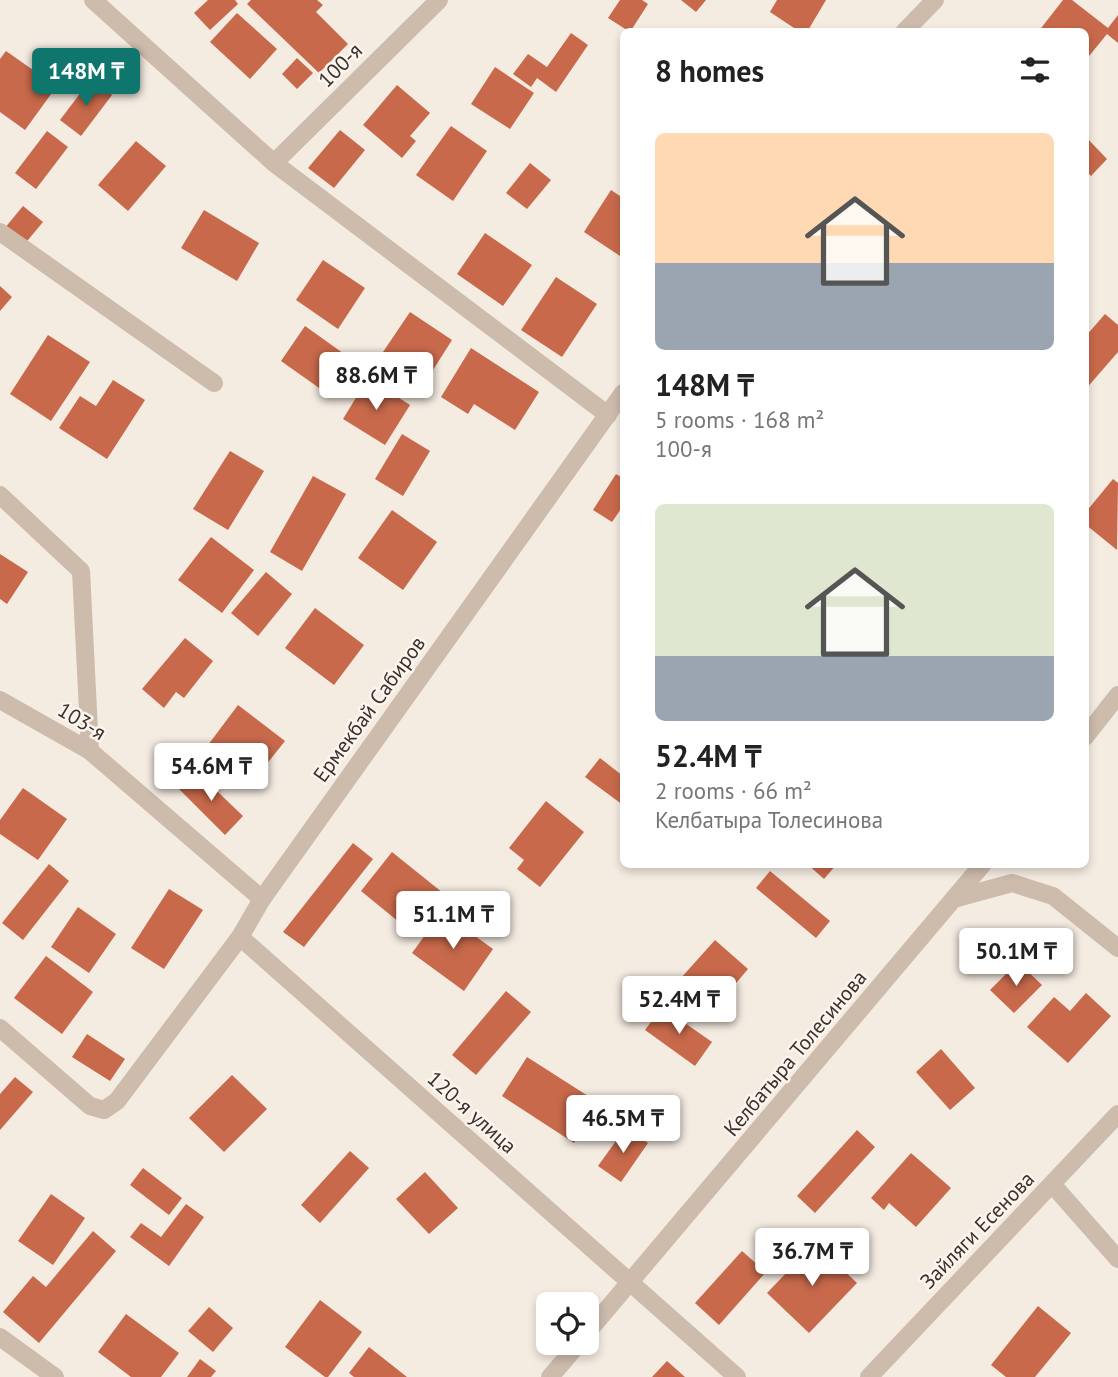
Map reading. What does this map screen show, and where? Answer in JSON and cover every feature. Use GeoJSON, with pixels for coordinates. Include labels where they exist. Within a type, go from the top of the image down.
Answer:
{"type":"FeatureCollection","features":[{"type":"Feature","properties":{"kind":"street"},"geometry":{"type":"LineString","coordinates":[[93,0],[274,163],[608,415]]}},
{"type":"Feature","properties":{"kind":"street","name":"100-я"},"geometry":{"type":"LineString","coordinates":[[274,163],[439,0]]}},
{"type":"Feature","properties":{"kind":"street"},"geometry":{"type":"LineString","coordinates":[[908,28],[935,0]]}},
{"type":"Feature","properties":{"kind":"street"},"geometry":{"type":"LineString","coordinates":[[0,232],[214,383]]}},
{"type":"Feature","properties":{"kind":"street","name":"Ермекбай Сабиров"},"geometry":{"type":"LineString","coordinates":[[0,1028],[90,1106],[104,1110],[117,1101],[240,937],[262,899],[620,397]]}},
{"type":"Feature","properties":{"kind":"street"},"geometry":{"type":"LineString","coordinates":[[0,495],[81,570],[90,751]]}},
{"type":"Feature","properties":{"kind":"street"},"geometry":{"type":"LineString","coordinates":[[1089,732],[1118,695]]}},
{"type":"Feature","properties":{"kind":"street","name":"103-я"},"geometry":{"type":"LineString","coordinates":[[0,700],[90,751],[262,899]]}},
{"type":"Feature","properties":{"kind":"street","name":"Келбатыра Толесинова"},"geometry":{"type":"LineString","coordinates":[[599,1320],[980,868]]}},
{"type":"Feature","properties":{"kind":"street"},"geometry":{"type":"LineString","coordinates":[[957,898],[1012,883],[1022,886],[1053,896],[1118,948]]}},
{"type":"Feature","properties":{"kind":"street","name":"120-я улица"},"geometry":{"type":"LineString","coordinates":[[240,937],[737,1377]]}},
{"type":"Feature","properties":{"kind":"street","name":"Зайляги Есенова"},"geometry":{"type":"LineString","coordinates":[[869,1377],[1118,1114]]}},
{"type":"Feature","properties":{"kind":"street"},"geometry":{"type":"LineString","coordinates":[[1052,1184],[1118,1259]]}},
{"type":"Feature","properties":{"kind":"street"},"geometry":{"type":"LineString","coordinates":[[0,1337],[55,1377]]}},
{"type":"Feature","properties":{"kind":"street"},"geometry":{"type":"LineString","coordinates":[[550,1377],[569,1355]]}},
{"type":"Feature","properties":{"kind":"building"},"geometry":{"type":"Polygon","coordinates":[[[208,0],[235,0],[238,4],[210,30],[194,13],[208,0]]]}},
{"type":"Feature","properties":{"kind":"building"},"geometry":{"type":"Polygon","coordinates":[[[251,0],[317,0],[323,5],[316,12],[348,44],[319,73],[247,4],[251,0]]]}},
{"type":"Feature","properties":{"kind":"building"},"geometry":{"type":"Polygon","coordinates":[[[620,0],[642,0],[648,4],[633,28],[624,28],[608,18],[620,0]]]}},
{"type":"Feature","properties":{"kind":"building"},"geometry":{"type":"Polygon","coordinates":[[[681,0],[706,0],[696,12],[681,0]]]}},
{"type":"Feature","properties":{"kind":"building"},"geometry":{"type":"Polygon","coordinates":[[[777,0],[826,0],[809,28],[794,28],[770,12],[777,0]]]}},
{"type":"Feature","properties":{"kind":"building"},"geometry":{"type":"Polygon","coordinates":[[[1063,0],[1072,0],[1108,28],[1118,15],[1118,43],[1107,34],[1089,56],[1089,28],[1041,28],[1063,0]]]}},
{"type":"Feature","properties":{"kind":"building"},"geometry":{"type":"Polygon","coordinates":[[[237,13],[277,49],[250,79],[210,42],[237,13]]]}},
{"type":"Feature","properties":{"kind":"building"},"geometry":{"type":"Polygon","coordinates":[[[571,33],[588,45],[556,92],[537,78],[531,87],[513,74],[528,54],[547,67],[571,33]]]}},
{"type":"Feature","properties":{"kind":"building"},"geometry":{"type":"Polygon","coordinates":[[[6,51],[33,70],[39,63],[62,79],[25,130],[0,112],[0,59],[6,51]]]}},
{"type":"Feature","properties":{"kind":"building"},"geometry":{"type":"Polygon","coordinates":[[[297,58],[313,73],[297,89],[282,74],[297,58]]]}},
{"type":"Feature","properties":{"kind":"building"},"geometry":{"type":"Polygon","coordinates":[[[495,67],[534,93],[510,129],[471,104],[495,67]]]}},
{"type":"Feature","properties":{"kind":"building"},"geometry":{"type":"Polygon","coordinates":[[[91,79],[112,95],[81,136],[60,120],[91,79]]]}},
{"type":"Feature","properties":{"kind":"building"},"geometry":{"type":"Polygon","coordinates":[[[397,85],[430,113],[410,136],[416,141],[402,158],[363,125],[397,85]]]}},
{"type":"Feature","properties":{"kind":"building"},"geometry":{"type":"Polygon","coordinates":[[[451,126],[487,151],[453,201],[416,175],[451,126]]]}},
{"type":"Feature","properties":{"kind":"building"},"geometry":{"type":"Polygon","coordinates":[[[340,130],[365,150],[334,188],[308,168],[340,130]]]}},
{"type":"Feature","properties":{"kind":"building"},"geometry":{"type":"Polygon","coordinates":[[[47,131],[68,147],[36,189],[15,173],[47,131]]]}},
{"type":"Feature","properties":{"kind":"building"},"geometry":{"type":"Polygon","coordinates":[[[1089,140],[1107,159],[1091,176],[1089,174],[1089,140]]]}},
{"type":"Feature","properties":{"kind":"building"},"geometry":{"type":"Polygon","coordinates":[[[136,141],[166,166],[128,211],[98,185],[136,141]]]}},
{"type":"Feature","properties":{"kind":"building"},"geometry":{"type":"Polygon","coordinates":[[[530,163],[551,180],[527,209],[506,193],[530,163]]]}},
{"type":"Feature","properties":{"kind":"building"},"geometry":{"type":"Polygon","coordinates":[[[611,190],[620,196],[620,256],[584,232],[611,190]]]}},
{"type":"Feature","properties":{"kind":"building"},"geometry":{"type":"Polygon","coordinates":[[[23,206],[43,222],[23,246],[4,229],[23,206]]]}},
{"type":"Feature","properties":{"kind":"building"},"geometry":{"type":"Polygon","coordinates":[[[204,210],[259,243],[237,281],[181,248],[204,210]]]}},
{"type":"Feature","properties":{"kind":"building"},"geometry":{"type":"Polygon","coordinates":[[[485,233],[532,265],[503,306],[457,274],[485,233]]]}},
{"type":"Feature","properties":{"kind":"building"},"geometry":{"type":"Polygon","coordinates":[[[323,260],[365,288],[338,329],[296,300],[323,260]]]}},
{"type":"Feature","properties":{"kind":"building"},"geometry":{"type":"Polygon","coordinates":[[[556,277],[597,304],[562,357],[521,330],[556,277]]]}},
{"type":"Feature","properties":{"kind":"building"},"geometry":{"type":"Polygon","coordinates":[[[0,286],[12,297],[0,311],[0,286]]]}},
{"type":"Feature","properties":{"kind":"building"},"geometry":{"type":"Polygon","coordinates":[[[410,312],[452,340],[426,381],[383,352],[410,312]]]}},
{"type":"Feature","properties":{"kind":"building"},"geometry":{"type":"Polygon","coordinates":[[[1105,314],[1118,325],[1118,352],[1089,385],[1089,332],[1105,314]]]}},
{"type":"Feature","properties":{"kind":"building"},"geometry":{"type":"Polygon","coordinates":[[[305,326],[347,356],[322,390],[281,361],[305,326]]]}},
{"type":"Feature","properties":{"kind":"building"},"geometry":{"type":"Polygon","coordinates":[[[48,335],[90,362],[51,421],[10,394],[48,335]]]}},
{"type":"Feature","properties":{"kind":"building"},"geometry":{"type":"Polygon","coordinates":[[[471,348],[539,392],[515,430],[474,404],[468,414],[441,397],[471,348]]]}},
{"type":"Feature","properties":{"kind":"building"},"geometry":{"type":"Polygon","coordinates":[[[368,378],[410,405],[385,445],[343,419],[368,378]]]}},
{"type":"Feature","properties":{"kind":"building"},"geometry":{"type":"Polygon","coordinates":[[[113,380],[145,400],[107,459],[59,428],[80,396],[96,406],[113,380]]]}},
{"type":"Feature","properties":{"kind":"building"},"geometry":{"type":"Polygon","coordinates":[[[402,434],[430,451],[403,496],[375,479],[402,434]]]}},
{"type":"Feature","properties":{"kind":"building"},"geometry":{"type":"Polygon","coordinates":[[[230,451],[264,471],[228,530],[193,509],[230,451]]]}},
{"type":"Feature","properties":{"kind":"building"},"geometry":{"type":"Polygon","coordinates":[[[616,474],[620,476],[620,510],[612,522],[593,510],[616,474]]]}},
{"type":"Feature","properties":{"kind":"building"},"geometry":{"type":"Polygon","coordinates":[[[313,476],[346,494],[302,571],[270,552],[313,476]]]}},
{"type":"Feature","properties":{"kind":"building"},"geometry":{"type":"Polygon","coordinates":[[[1113,479],[1118,483],[1117,550],[1089,527],[1089,508],[1113,479]]]}},
{"type":"Feature","properties":{"kind":"building"},"geometry":{"type":"Polygon","coordinates":[[[392,510],[437,542],[403,590],[358,558],[392,510]]]}},
{"type":"Feature","properties":{"kind":"building"},"geometry":{"type":"Polygon","coordinates":[[[211,537],[254,570],[222,613],[178,580],[211,537]]]}},
{"type":"Feature","properties":{"kind":"building"},"geometry":{"type":"Polygon","coordinates":[[[0,554],[28,572],[7,604],[0,599],[0,554]]]}},
{"type":"Feature","properties":{"kind":"building"},"geometry":{"type":"Polygon","coordinates":[[[266,572],[292,594],[258,636],[231,613],[266,572]]]}},
{"type":"Feature","properties":{"kind":"building"},"geometry":{"type":"Polygon","coordinates":[[[315,608],[364,645],[334,685],[285,648],[315,608]]]}},
{"type":"Feature","properties":{"kind":"building"},"geometry":{"type":"Polygon","coordinates":[[[185,638],[213,661],[184,698],[176,692],[164,708],[142,689],[185,638]]]}},
{"type":"Feature","properties":{"kind":"building"},"geometry":{"type":"Polygon","coordinates":[[[238,705],[285,741],[254,780],[208,745],[238,705]]]}},
{"type":"Feature","properties":{"kind":"building"},"geometry":{"type":"Polygon","coordinates":[[[600,758],[620,774],[620,803],[585,777],[600,758]]]}},
{"type":"Feature","properties":{"kind":"building"},"geometry":{"type":"Polygon","coordinates":[[[196,771],[243,816],[225,835],[179,789],[196,771]]]}},
{"type":"Feature","properties":{"kind":"building"},"geometry":{"type":"Polygon","coordinates":[[[23,788],[67,819],[38,860],[0,834],[0,820],[23,788]]]}},
{"type":"Feature","properties":{"kind":"building"},"geometry":{"type":"Polygon","coordinates":[[[546,801],[584,832],[540,887],[517,869],[524,860],[509,848],[546,801]]]}},
{"type":"Feature","properties":{"kind":"building"},"geometry":{"type":"Polygon","coordinates":[[[353,843],[373,859],[304,947],[283,932],[353,843]]]}},
{"type":"Feature","properties":{"kind":"building"},"geometry":{"type":"Polygon","coordinates":[[[392,852],[448,897],[416,936],[361,891],[392,852]]]}},
{"type":"Feature","properties":{"kind":"building"},"geometry":{"type":"Polygon","coordinates":[[[49,864],[69,881],[23,940],[2,923],[49,864]]]}},
{"type":"Feature","properties":{"kind":"building"},"geometry":{"type":"Polygon","coordinates":[[[812,868],[834,868],[824,879],[812,868]]]}},
{"type":"Feature","properties":{"kind":"building"},"geometry":{"type":"Polygon","coordinates":[[[770,871],[830,921],[816,938],[756,888],[770,871]]]}},
{"type":"Feature","properties":{"kind":"building"},"geometry":{"type":"Polygon","coordinates":[[[169,889],[203,910],[164,969],[131,948],[169,889]]]}},
{"type":"Feature","properties":{"kind":"building"},"geometry":{"type":"Polygon","coordinates":[[[78,907],[116,934],[89,973],[51,947],[78,907]]]}},
{"type":"Feature","properties":{"kind":"building"},"geometry":{"type":"Polygon","coordinates":[[[442,912],[493,949],[464,991],[412,953],[442,912]]]}},
{"type":"Feature","properties":{"kind":"building"},"geometry":{"type":"Polygon","coordinates":[[[715,940],[748,969],[715,1008],[681,978],[715,940]]]}},
{"type":"Feature","properties":{"kind":"building"},"geometry":{"type":"Polygon","coordinates":[[[46,956],[93,992],[62,1034],[14,998],[46,956]]]}},
{"type":"Feature","properties":{"kind":"building"},"geometry":{"type":"Polygon","coordinates":[[[1018,962],[1042,985],[1014,1013],[990,990],[1018,962]]]}},
{"type":"Feature","properties":{"kind":"building"},"geometry":{"type":"Polygon","coordinates":[[[506,991],[531,1012],[476,1075],[452,1055],[506,991]]]}},
{"type":"Feature","properties":{"kind":"building"},"geometry":{"type":"Polygon","coordinates":[[[1086,993],[1111,1016],[1068,1063],[1027,1027],[1054,997],[1070,1011],[1086,993]]]}},
{"type":"Feature","properties":{"kind":"building"},"geometry":{"type":"Polygon","coordinates":[[[662,1007],[712,1042],[695,1066],[645,1030],[662,1007]]]}},
{"type":"Feature","properties":{"kind":"building"},"geometry":{"type":"Polygon","coordinates":[[[87,1034],[125,1059],[110,1081],[72,1057],[87,1034]]]}},
{"type":"Feature","properties":{"kind":"building"},"geometry":{"type":"Polygon","coordinates":[[[941,1049],[975,1088],[950,1110],[916,1072],[941,1049]]]}},
{"type":"Feature","properties":{"kind":"building"},"geometry":{"type":"Polygon","coordinates":[[[527,1057],[599,1103],[574,1143],[502,1096],[527,1057]]]}},
{"type":"Feature","properties":{"kind":"building"},"geometry":{"type":"Polygon","coordinates":[[[232,1075],[267,1109],[224,1152],[189,1118],[232,1075]]]}},
{"type":"Feature","properties":{"kind":"building"},"geometry":{"type":"Polygon","coordinates":[[[15,1077],[33,1092],[0,1130],[0,1094],[15,1077]]]}},
{"type":"Feature","properties":{"kind":"building"},"geometry":{"type":"Polygon","coordinates":[[[626,1127],[648,1143],[621,1182],[598,1166],[626,1127]]]}},
{"type":"Feature","properties":{"kind":"building"},"geometry":{"type":"Polygon","coordinates":[[[857,1130],[875,1147],[815,1213],[797,1196],[857,1130]]]}},
{"type":"Feature","properties":{"kind":"building"},"geometry":{"type":"Polygon","coordinates":[[[350,1151],[369,1168],[320,1223],[301,1205],[350,1151]]]}},
{"type":"Feature","properties":{"kind":"building"},"geometry":{"type":"Polygon","coordinates":[[[911,1153],[951,1188],[916,1227],[889,1203],[884,1210],[871,1198],[911,1153]]]}},
{"type":"Feature","properties":{"kind":"building"},"geometry":{"type":"Polygon","coordinates":[[[143,1168],[182,1198],[169,1215],[130,1185],[143,1168]]]}},
{"type":"Feature","properties":{"kind":"building"},"geometry":{"type":"Polygon","coordinates":[[[425,1172],[458,1208],[429,1234],[396,1199],[425,1172]]]}},
{"type":"Feature","properties":{"kind":"building"},"geometry":{"type":"Polygon","coordinates":[[[51,1194],[85,1218],[53,1265],[18,1241],[51,1194]]]}},
{"type":"Feature","properties":{"kind":"building"},"geometry":{"type":"Polygon","coordinates":[[[186,1204],[204,1217],[169,1266],[130,1237],[141,1223],[161,1237],[186,1204]]]}},
{"type":"Feature","properties":{"kind":"building"},"geometry":{"type":"Polygon","coordinates":[[[93,1231],[116,1251],[39,1343],[3,1312],[33,1276],[46,1287],[93,1231]]]}},
{"type":"Feature","properties":{"kind":"building"},"geometry":{"type":"Polygon","coordinates":[[[815,1243],[857,1283],[809,1333],[767,1293],[815,1243]]]}},
{"type":"Feature","properties":{"kind":"building"},"geometry":{"type":"Polygon","coordinates":[[[742,1251],[766,1272],[719,1325],[695,1303],[742,1251]]]}},
{"type":"Feature","properties":{"kind":"building"},"geometry":{"type":"Polygon","coordinates":[[[320,1300],[362,1332],[328,1377],[285,1347],[320,1300]]]}},
{"type":"Feature","properties":{"kind":"building"},"geometry":{"type":"Polygon","coordinates":[[[1038,1306],[1071,1333],[1035,1377],[1006,1377],[991,1365],[1038,1306]]]}},
{"type":"Feature","properties":{"kind":"building"},"geometry":{"type":"Polygon","coordinates":[[[209,1307],[233,1328],[213,1352],[188,1331],[209,1307]]]}},
{"type":"Feature","properties":{"kind":"building"},"geometry":{"type":"Polygon","coordinates":[[[126,1314],[179,1353],[161,1377],[131,1377],[98,1352],[126,1314]]]}},
{"type":"Feature","properties":{"kind":"building"},"geometry":{"type":"Polygon","coordinates":[[[369,1347],[407,1377],[354,1377],[349,1373],[369,1347]]]}},
{"type":"Feature","properties":{"kind":"building"},"geometry":{"type":"Polygon","coordinates":[[[200,1359],[216,1371],[211,1377],[187,1377],[200,1359]]]}},
{"type":"Feature","properties":{"kind":"building"},"geometry":{"type":"Polygon","coordinates":[[[667,1361],[685,1377],[652,1377],[667,1361]]]}}]}
